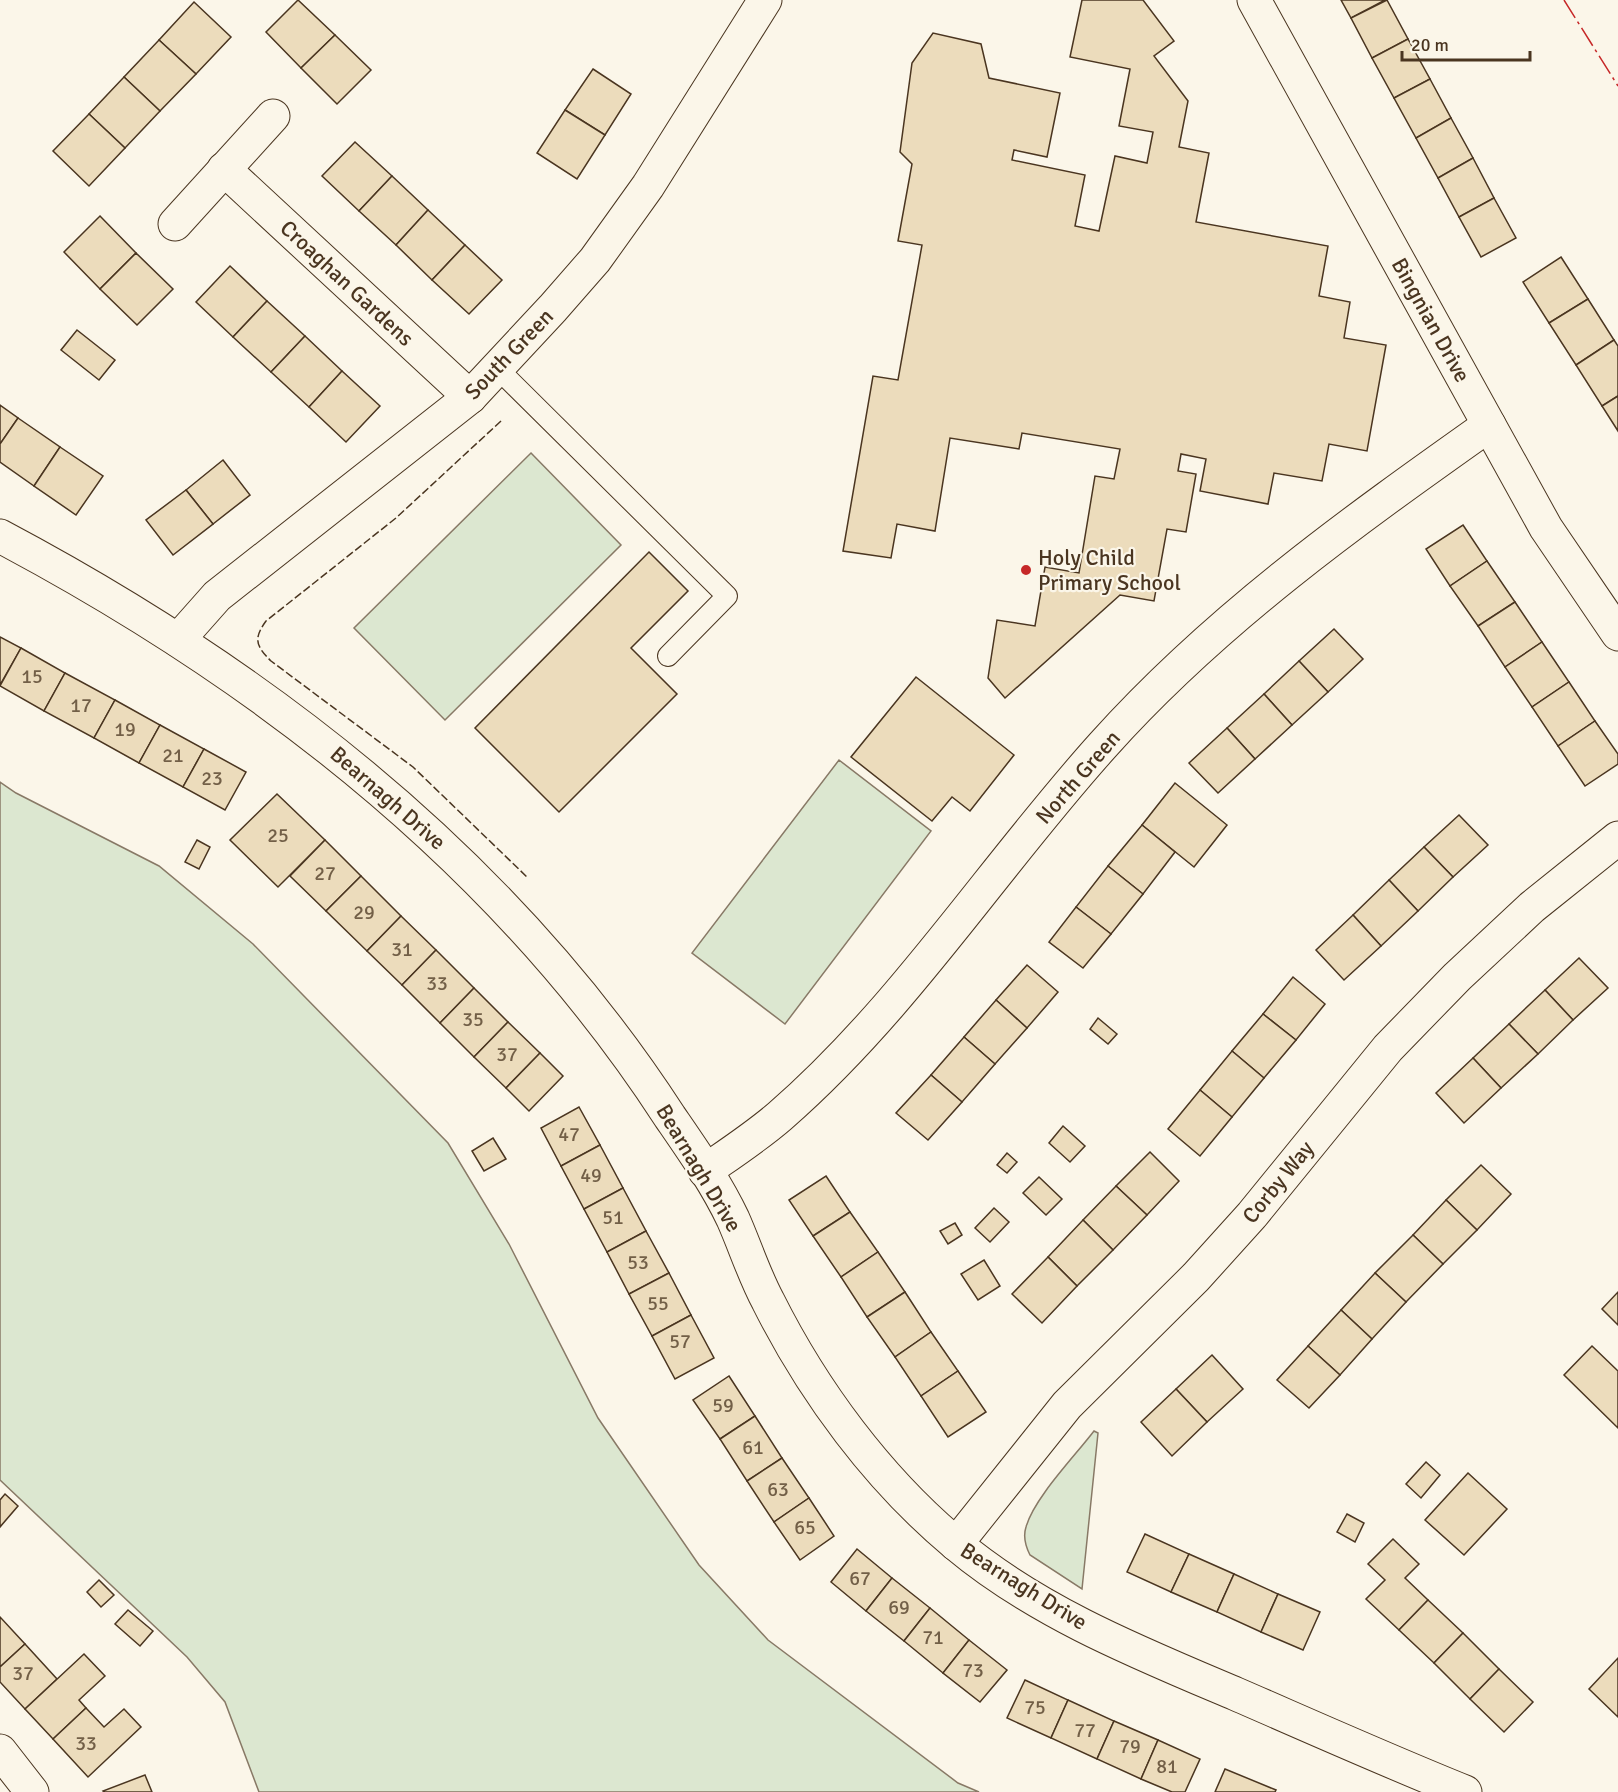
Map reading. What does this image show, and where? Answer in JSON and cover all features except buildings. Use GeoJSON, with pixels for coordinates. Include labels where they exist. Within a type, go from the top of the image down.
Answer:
{"type":"FeatureCollection","features":[{"type":"Feature","properties":{"kind":"street","name":"South Green"},"geometry":{"type":"LineString","coordinates":[[178,640],[216,596],[470,397],[497,368],[595,260],[648,186],[765,0]]}},
{"type":"Feature","properties":{"kind":"street","name":"Bingnian Drive"},"geometry":{"type":"LineString","coordinates":[[1254,0],[1546,528],[1618,634]]}},
{"type":"Feature","properties":{"kind":"street"},"geometry":{"type":"LineString","coordinates":[[175,224],[273,116]]}},
{"type":"Feature","properties":{"kind":"street","name":"Croaghan Gardens"},"geometry":{"type":"LineString","coordinates":[[224,169],[470,397]]}},
{"type":"Feature","properties":{"kind":"street","name":"North Green"},"geometry":{"type":"LineString","coordinates":[[705,1171],[780,1116],[869,1029],[926,965],[1103,745],[1195,651],[1307,556],[1489,425]]}},
{"type":"Feature","properties":{"kind":"street","name":"Bearnagh Drive"},"geometry":{"type":"LineString","coordinates":[[0,536],[69,573],[178,640],[290,717],[345,759],[451,854],[568,978],[623,1048],[705,1171],[730,1214],[766,1299],[800,1358],[852,1435],[902,1492],[956,1544],[1019,1589],[1086,1627],[1418,1783],[1465,1792]]}},
{"type":"Feature","properties":{"kind":"street","name":"Corby Way"},"geometry":{"type":"LineString","coordinates":[[956,1544],[1067,1405],[1196,1277],[1252,1215],[1388,1048],[1457,977],[1523,915],[1618,838]]}},
{"type":"Feature","properties":{"kind":"street"},"geometry":{"type":"LineString","coordinates":[[0,1751],[32,1792]]}},
{"type":"Feature","properties":{"kind":"lane"},"geometry":{"type":"LineString","coordinates":[[497,368],[727,596],[668,656]]}},
{"type":"Feature","properties":{"kind":"green space"},"geometry":{"type":"Polygon","coordinates":[[[531,453],[621,545],[445,720],[354,628],[531,453]]]}},
{"type":"Feature","properties":{"kind":"green space"},"geometry":{"type":"Polygon","coordinates":[[[839,760],[931,831],[785,1024],[692,953],[839,760]]]}},
{"type":"Feature","properties":{"kind":"green space"},"geometry":{"type":"Polygon","coordinates":[[[0,782],[16,793],[159,866],[253,944],[448,1143],[509,1244],[598,1418],[699,1565],[768,1640],[958,1783],[979,1792],[259,1792],[225,1702],[187,1657],[0,1480],[0,782]]]}},
{"type":"Feature","properties":{"kind":"green space"},"geometry":{"type":"Polygon","coordinates":[[[1094,1431],[1098,1433],[1082,1589],[1030,1555],[1025,1534],[1030,1516],[1037,1503],[1094,1431]]]}},
{"type":"Feature","properties":{"kind":"fence"},"geometry":{"type":"LineString","coordinates":[[501,421],[396,518],[266,621],[259,633],[258,642],[271,661],[413,767],[527,877]]}},
{"type":"Feature","properties":{"kind":"power"},"geometry":{"type":"LineString","coordinates":[[1564,0],[1618,86]]}},
{"type":"Feature","properties":{"kind":"place","name":"Holy Child Primary School"},"geometry":{"type":"Point","coordinates":[1026,570]}}]}
